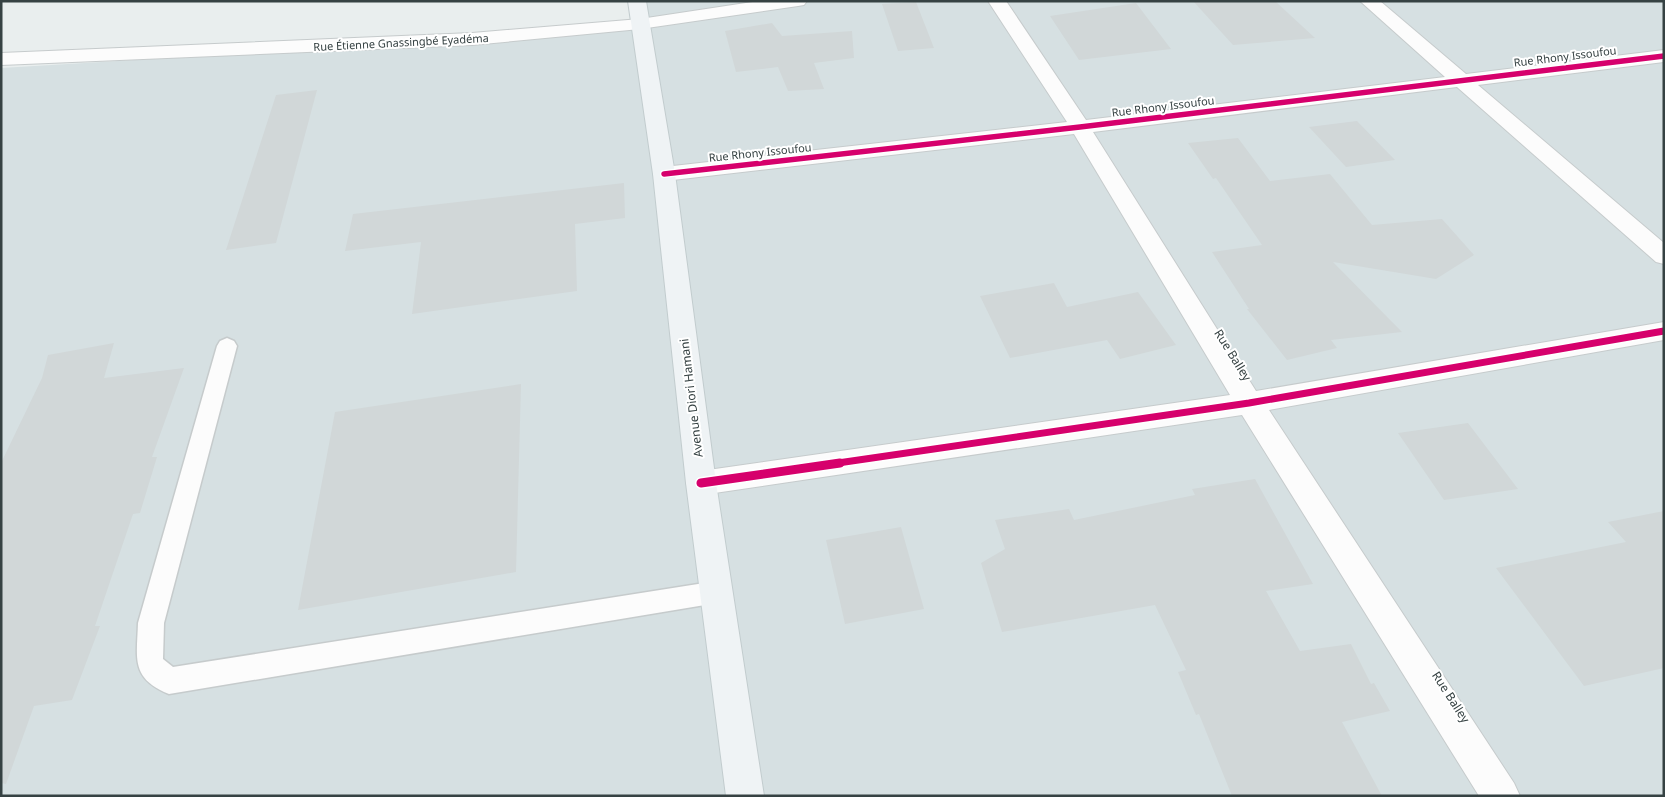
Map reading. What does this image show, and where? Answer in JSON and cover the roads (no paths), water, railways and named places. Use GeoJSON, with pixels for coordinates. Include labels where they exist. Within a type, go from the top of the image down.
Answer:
{"type":"FeatureCollection","features":[{"type":"Feature","properties":{"kind":"main road","name":"Avenue Diori Hamani"},"geometry":{"type":"LineString","coordinates":[[639,13],[664,174],[702,482],[745,796]]}},
{"type":"Feature","properties":{"kind":"street","name":"Rue Étienne Gnassingbé Eyadéma"},"geometry":{"type":"LineString","coordinates":[[1,59],[472,39],[639,13],[798,1]]}},
{"type":"Feature","properties":{"kind":"street","name":"Rue Balley"},"geometry":{"type":"LineString","coordinates":[[997,1],[1080,127],[1249,403],[1501,796]]}},
{"type":"Feature","properties":{"kind":"street"},"geometry":{"type":"LineString","coordinates":[[1369,1],[1664,256]]}},
{"type":"Feature","properties":{"kind":"street","name":"Rue Rhony Issoufou"},"geometry":{"type":"LineString","coordinates":[[664,174],[1080,127],[1664,56]]}},
{"type":"Feature","properties":{"kind":"street"},"geometry":{"type":"LineString","coordinates":[[702,482],[1249,403],[1664,331]]}},
{"type":"Feature","properties":{"kind":"lane"},"geometry":{"type":"LineString","coordinates":[[227,346],[151,623],[150,665],[170,681],[717,592]]}}]}
